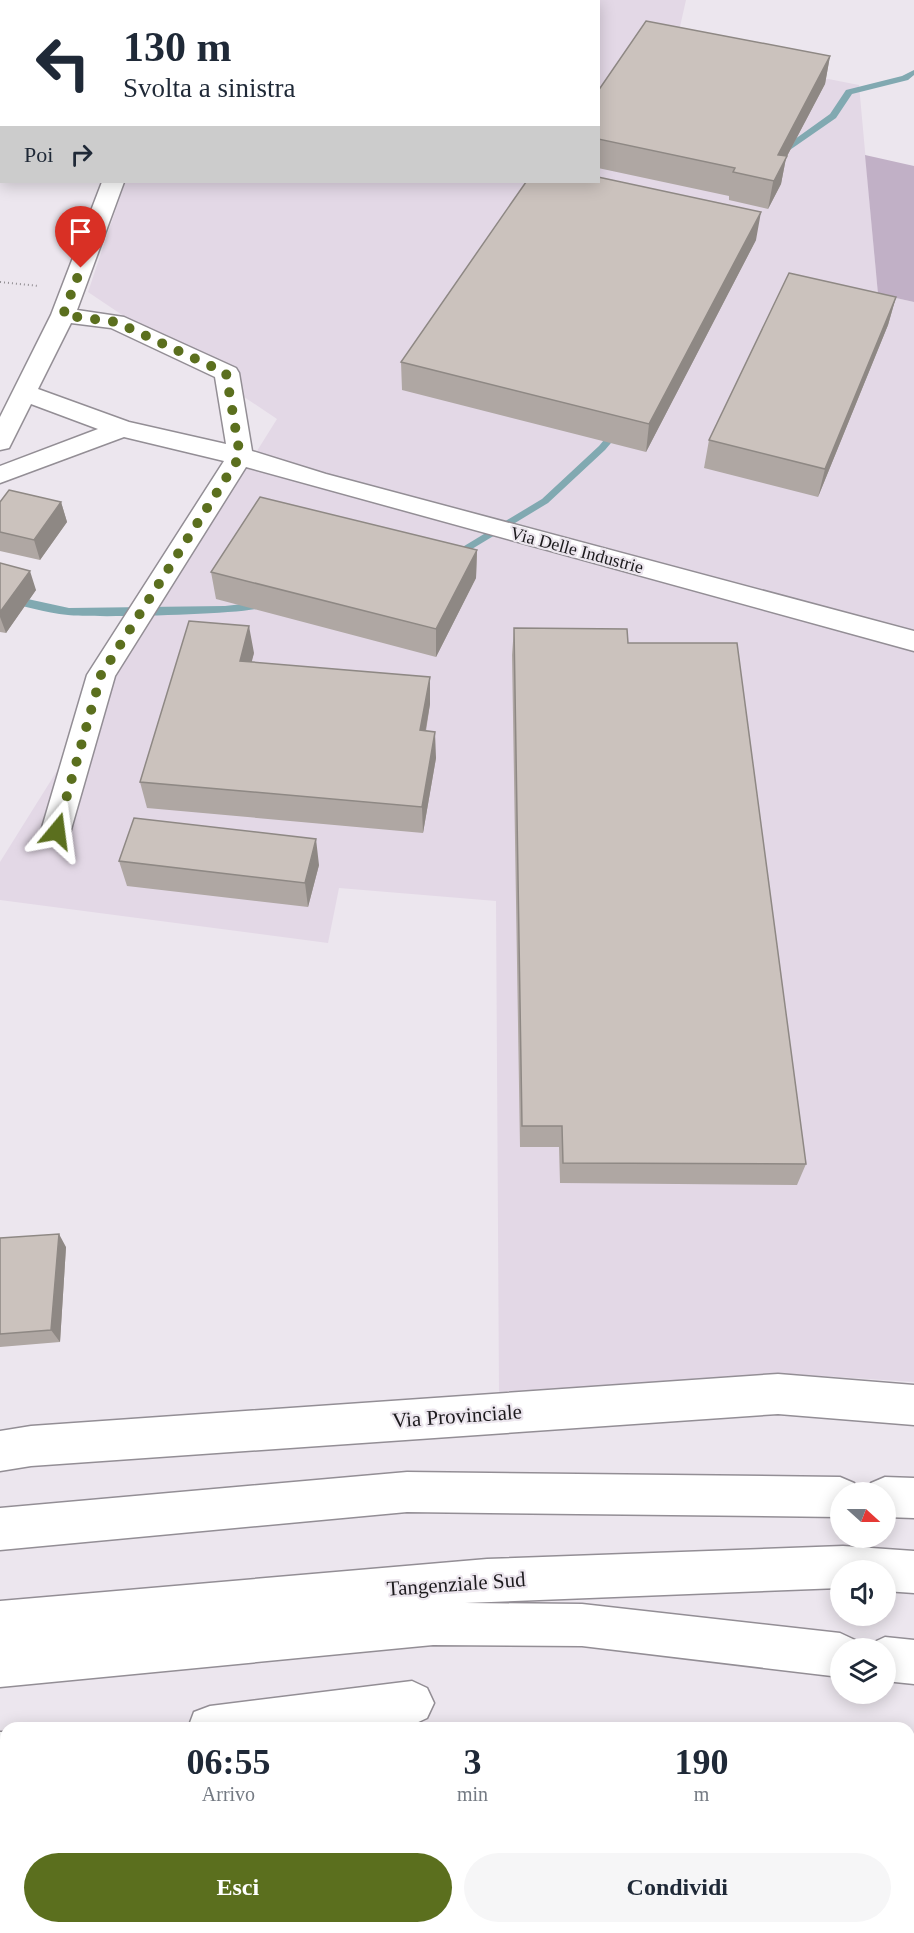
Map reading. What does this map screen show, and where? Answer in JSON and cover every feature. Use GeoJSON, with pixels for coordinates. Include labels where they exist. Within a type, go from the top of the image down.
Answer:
{"type":"FeatureCollection","features":[{"type":"Feature","properties":{"kind":"main road"},"geometry":{"type":"LineString","coordinates":[[0,442],[63,315],[113,183]]}},
{"type":"Feature","properties":{"kind":"main road"},"geometry":{"type":"LineString","coordinates":[[57,831],[101,675],[240,456],[226,373],[116,322],[63,315]]}},
{"type":"Feature","properties":{"kind":"main road","name":"Via Delle Industrie"},"geometry":{"type":"LineString","coordinates":[[25,393],[122,429],[240,456],[318,480],[914,641]]}},
{"type":"Feature","properties":{"kind":"main road"},"geometry":{"type":"LineString","coordinates":[[0,475],[122,429]]}},
{"type":"Feature","properties":{"kind":"main road","name":"Via Provinciale"},"geometry":{"type":"LineString","coordinates":[[0,1451],[43,1445],[778,1394],[914,1404]]}},
{"type":"Feature","properties":{"kind":"main road"},"geometry":{"type":"LineString","coordinates":[[0,1529],[407,1492],[830,1497]]}},
{"type":"Feature","properties":{"kind":"main road"},"geometry":{"type":"LineString","coordinates":[[896,1497],[914,1498]]}},
{"type":"Feature","properties":{"kind":"main road","name":"Tangenziale Sud"},"geometry":{"type":"LineString","coordinates":[[0,1622],[487,1580],[843,1567],[914,1572]]}},
{"type":"Feature","properties":{"kind":"main road"},"geometry":{"type":"LineString","coordinates":[[0,1665],[433,1624],[582,1625],[830,1654]]}},
{"type":"Feature","properties":{"kind":"main road"},"geometry":{"type":"LineString","coordinates":[[896,1660],[914,1662]]}},
{"type":"Feature","properties":{"kind":"main road"},"geometry":{"type":"LineString","coordinates":[[257,1722],[412,1702]]}},
{"type":"Feature","properties":{"kind":"shaded area"},"geometry":{"type":"Polygon","coordinates":[[[600,0],[686,0],[675,49],[859,85],[878,294],[914,302],[914,1382],[791,1374],[499,1392],[496,901],[339,888],[328,943],[0,900],[0,862],[277,419],[88,292],[125,183],[600,183],[600,0]]]}},
{"type":"Feature","properties":{"kind":"shaded area"},"geometry":{"type":"Polygon","coordinates":[[[865,155],[914,166],[914,302],[878,294],[865,155]]]}},
{"type":"Feature","properties":{"kind":"building"},"geometry":{"type":"Polygon","coordinates":[[[646,21],[830,56],[778,155],[787,156],[774,181],[733,172],[735,168],[600,139],[600,88],[646,21]]]}},
{"type":"Feature","properties":{"kind":"building"},"geometry":{"type":"Polygon","coordinates":[[[600,177],[761,212],[649,424],[401,362],[525,183],[600,183],[600,177]]]}},
{"type":"Feature","properties":{"kind":"building"},"geometry":{"type":"Polygon","coordinates":[[[789,273],[896,297],[825,469],[709,440],[789,273]]]}},
{"type":"Feature","properties":{"kind":"building"},"geometry":{"type":"Polygon","coordinates":[[[9,490],[61,502],[34,540],[0,532],[0,502],[9,490]]]}},
{"type":"Feature","properties":{"kind":"building"},"geometry":{"type":"Polygon","coordinates":[[[260,497],[477,550],[436,629],[211,572],[260,497]]]}},
{"type":"Feature","properties":{"kind":"building"},"geometry":{"type":"Polygon","coordinates":[[[0,563],[30,571],[0,612],[0,563]]]}},
{"type":"Feature","properties":{"kind":"building"},"geometry":{"type":"Polygon","coordinates":[[[189,621],[249,626],[240,661],[430,677],[420,730],[435,732],[422,807],[140,782],[189,621]]]}},
{"type":"Feature","properties":{"kind":"building"},"geometry":{"type":"Polygon","coordinates":[[[514,628],[627,629],[628,643],[737,643],[806,1164],[563,1163],[562,1126],[522,1126],[514,628]]]}},
{"type":"Feature","properties":{"kind":"building"},"geometry":{"type":"Polygon","coordinates":[[[134,818],[316,839],[305,883],[119,861],[134,818]]]}},
{"type":"Feature","properties":{"kind":"building"},"geometry":{"type":"Polygon","coordinates":[[[59,1234],[51,1330],[0,1334],[0,1238],[59,1234]]]}},
{"type":"Feature","properties":{"kind":"waterway"},"geometry":{"type":"LineString","coordinates":[[781,152],[833,116],[849,92],[905,78],[914,72]]}},
{"type":"Feature","properties":{"kind":"waterway"},"geometry":{"type":"LineString","coordinates":[[454,556],[545,501],[602,448],[617,430]]}},
{"type":"Feature","properties":{"kind":"waterway"},"geometry":{"type":"LineString","coordinates":[[0,597],[69,612],[225,610],[261,606]]}},
{"type":"Feature","properties":{"kind":"route"},"geometry":{"type":"LineString","coordinates":[[57,831],[101,675],[240,456],[226,373],[116,322],[63,315],[81,268]]}}]}
